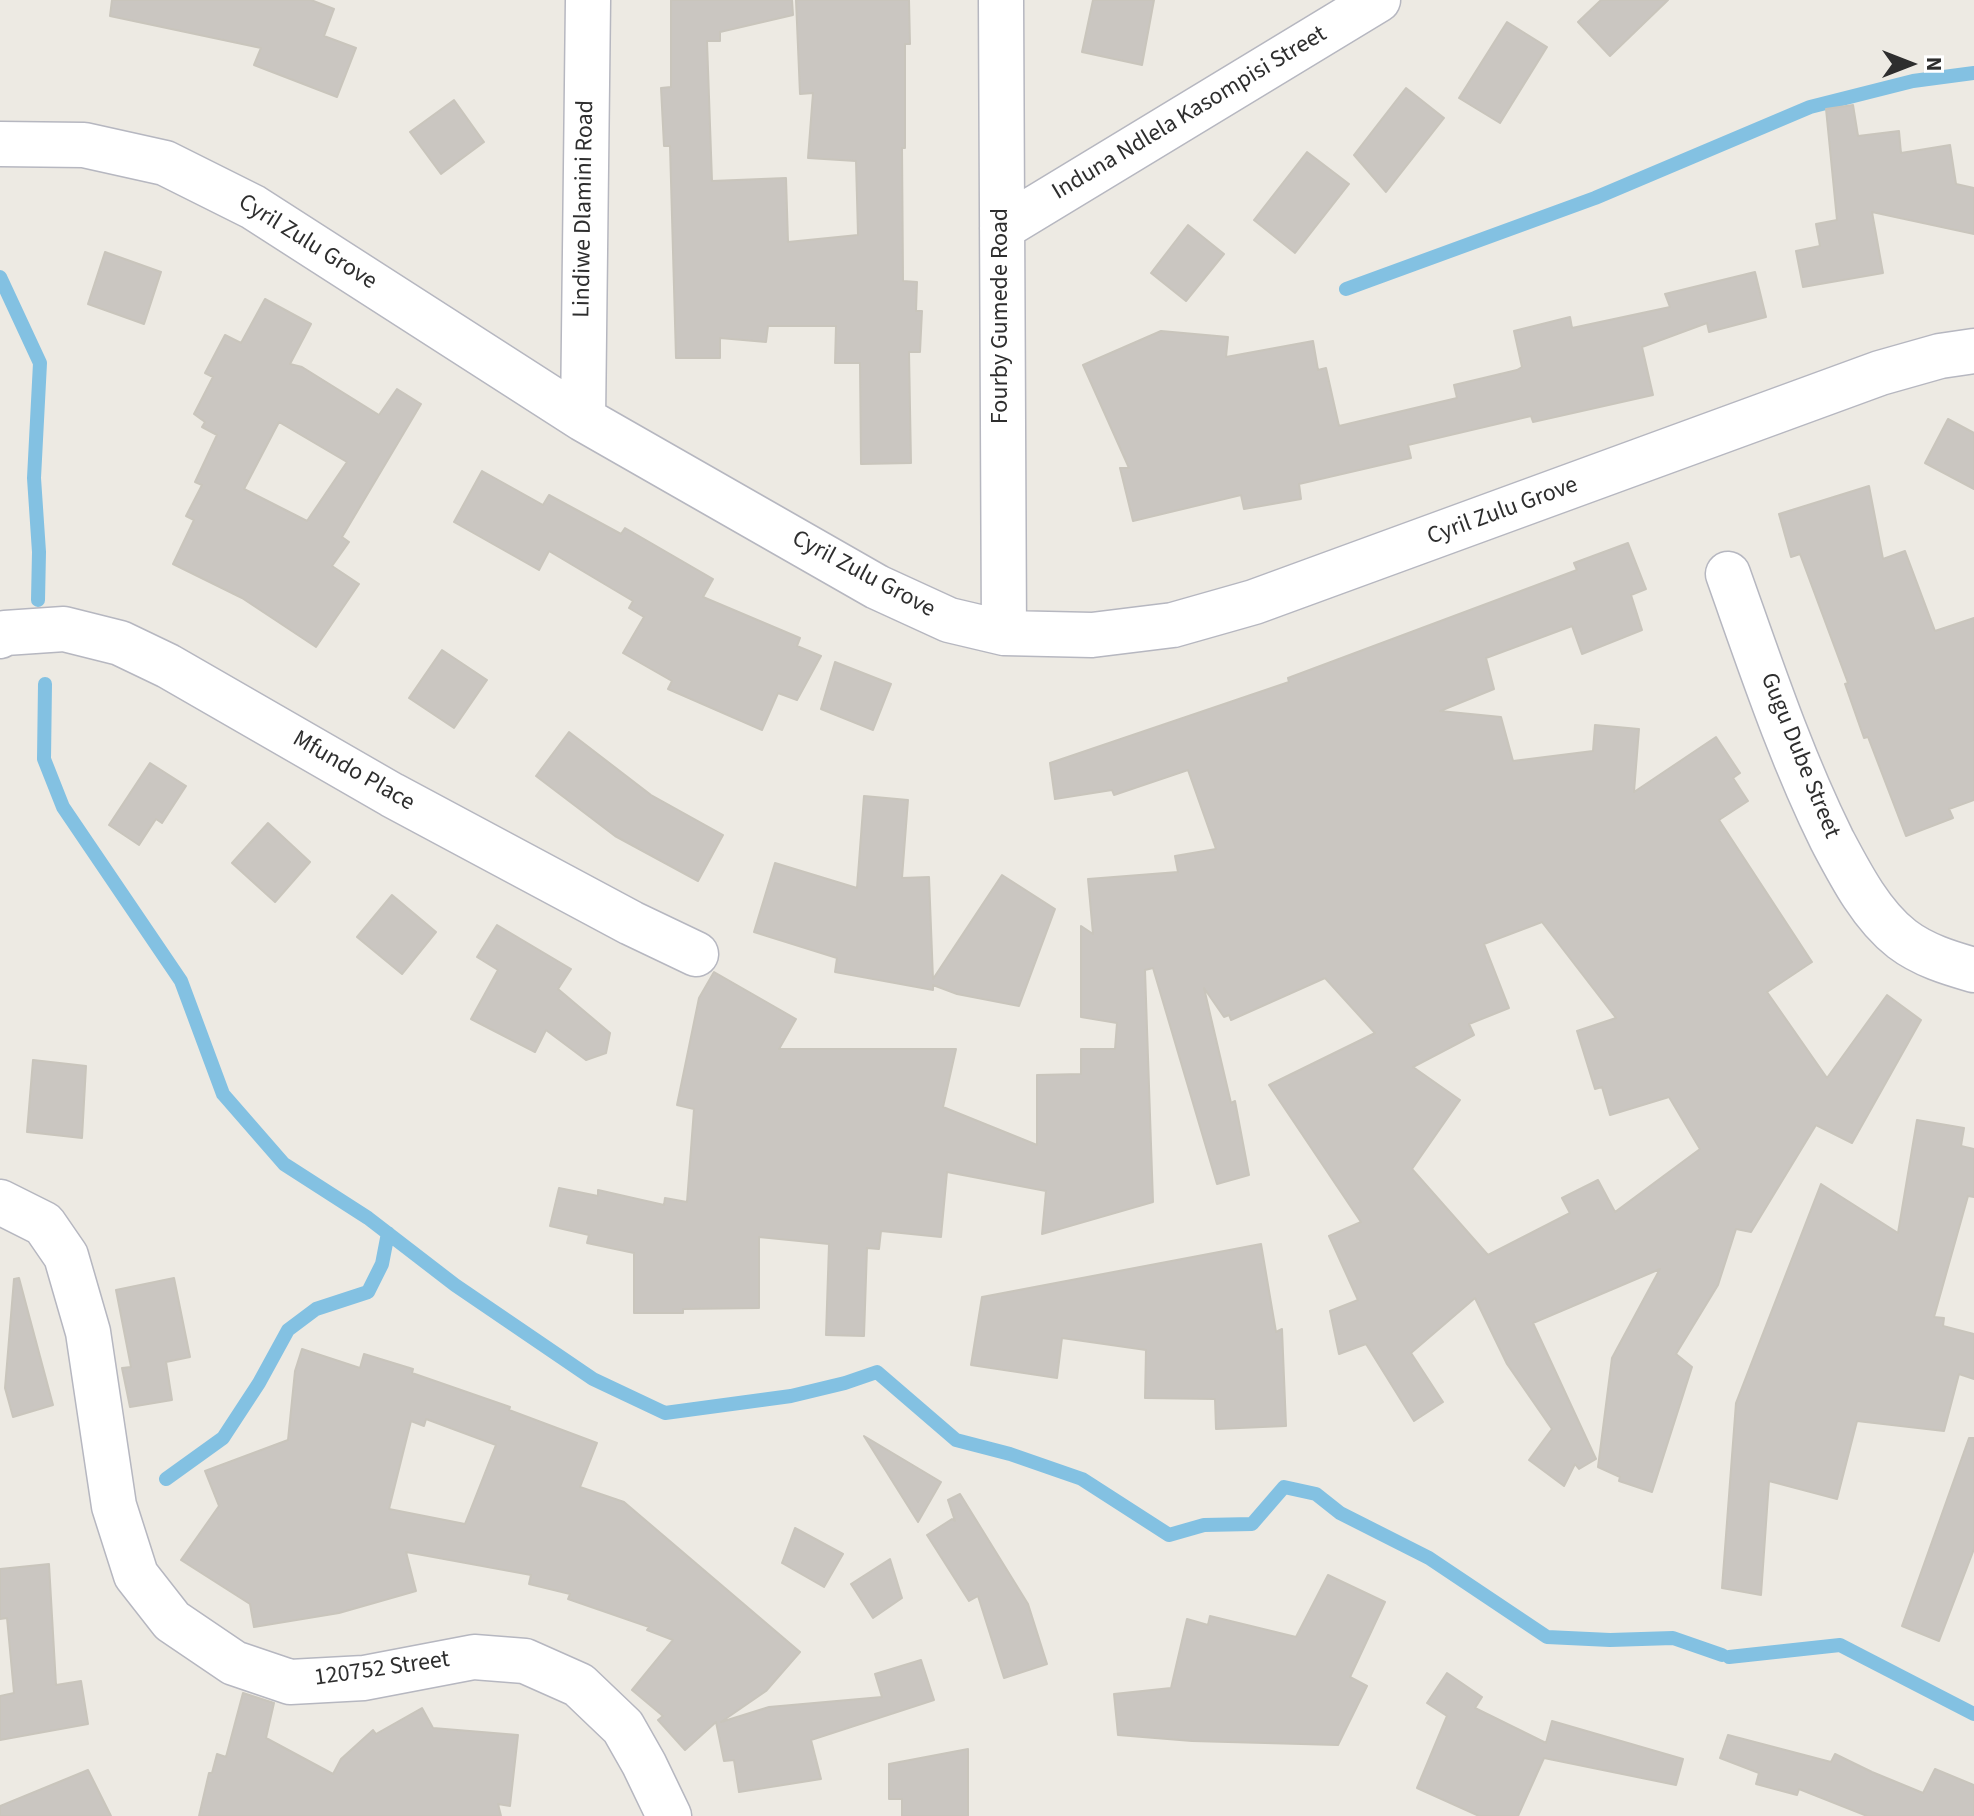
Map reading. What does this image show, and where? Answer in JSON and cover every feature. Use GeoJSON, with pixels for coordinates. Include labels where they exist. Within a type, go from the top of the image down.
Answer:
{"type":"FeatureCollection","features":[{"type":"Feature","properties":{"kind":"street","name":"Lindiwe Dlamini Road"},"geometry":{"type":"LineString","coordinates":[[583,419],[588,0]]}},
{"type":"Feature","properties":{"kind":"street","name":"Fourby Gumede Road"},"geometry":{"type":"LineString","coordinates":[[1001,0],[1004,633]]}},
{"type":"Feature","properties":{"kind":"street","name":"Induna Ndlela Kasompisi Street"},"geometry":{"type":"LineString","coordinates":[[1002,228],[1378,0]]}},
{"type":"Feature","properties":{"kind":"street","name":"Cyril Zulu Grove"},"geometry":{"type":"LineString","coordinates":[[0,144],[84,145],[165,163],[253,207],[583,419],[877,587],[949,620],[1004,633],[1092,635],[1173,625],[1200,618],[1269,597],[1880,373],[1940,356],[1974,351]]}},
{"type":"Feature","properties":{"kind":"street","name":"Gugu Dube Street"},"geometry":{"type":"LineString","coordinates":[[1728,574],[1808,791],[1849,873],[1872,906],[1902,938],[1943,962],[1974,970]]}},
{"type":"Feature","properties":{"kind":"street","name":"Mfundo Place"},"geometry":{"type":"LineString","coordinates":[[0,636],[5,633],[64,629],[120,643],[168,666],[406,803],[631,923],[696,954]]}},
{"type":"Feature","properties":{"kind":"street","name":"120752 Street"},"geometry":{"type":"LineString","coordinates":[[0,1202],[44,1224],[66,1256],[88,1332],[114,1506],[136,1575],[172,1621],[234,1663],[290,1682],[364,1678],[474,1657],[525,1661],[579,1685],[623,1727],[669,1816]]}},
{"type":"Feature","properties":{"kind":"building"},"geometry":{"type":"Polygon","coordinates":[[[112,0],[311,0],[334,9],[324,36],[356,48],[337,97],[254,65],[261,48],[110,16],[112,0]]]}},
{"type":"Feature","properties":{"kind":"building"},"geometry":{"type":"Polygon","coordinates":[[[671,0],[792,0],[793,15],[720,32],[720,41],[707,41],[712,181],[786,178],[788,242],[858,235],[856,161],[808,158],[813,93],[800,94],[796,0],[909,0],[910,44],[905,44],[905,148],[902,148],[903,281],[917,282],[916,311],[922,311],[920,352],[909,352],[911,463],[861,464],[860,363],[835,363],[836,326],[768,326],[766,342],[720,338],[720,358],[676,358],[670,146],[664,146],[661,88],[671,87],[671,0]]]}},
{"type":"Feature","properties":{"kind":"building"},"geometry":{"type":"Polygon","coordinates":[[[1093,0],[1154,0],[1142,65],[1082,52],[1093,0]]]}},
{"type":"Feature","properties":{"kind":"building"},"geometry":{"type":"Polygon","coordinates":[[[1601,0],[1668,0],[1610,56],[1578,22],[1601,0]]]}},
{"type":"Feature","properties":{"kind":"building"},"geometry":{"type":"Polygon","coordinates":[[[1507,22],[1547,47],[1500,123],[1459,98],[1507,22]]]}},
{"type":"Feature","properties":{"kind":"building"},"geometry":{"type":"Polygon","coordinates":[[[1406,88],[1444,118],[1386,192],[1354,155],[1406,88]]]}},
{"type":"Feature","properties":{"kind":"building"},"geometry":{"type":"Polygon","coordinates":[[[454,100],[484,142],[441,174],[410,132],[454,100]]]}},
{"type":"Feature","properties":{"kind":"building"},"geometry":{"type":"Polygon","coordinates":[[[1853,105],[1858,136],[1899,131],[1901,153],[1950,145],[1956,184],[1974,188],[1974,234],[1872,212],[1883,273],[1803,287],[1796,251],[1820,246],[1816,224],[1837,220],[1826,109],[1853,105]]]}},
{"type":"Feature","properties":{"kind":"building"},"geometry":{"type":"Polygon","coordinates":[[[1307,152],[1349,184],[1295,253],[1254,220],[1307,152]]]}},
{"type":"Feature","properties":{"kind":"building"},"geometry":{"type":"Polygon","coordinates":[[[1188,225],[1224,254],[1186,301],[1151,273],[1188,225]]]}},
{"type":"Feature","properties":{"kind":"building"},"geometry":{"type":"Polygon","coordinates":[[[105,252],[161,272],[144,324],[88,304],[105,252]]]}},
{"type":"Feature","properties":{"kind":"building"},"geometry":{"type":"Polygon","coordinates":[[[1755,272],[1766,317],[1709,332],[1707,323],[1642,347],[1653,395],[1533,422],[1531,416],[1408,445],[1411,458],[1299,484],[1301,499],[1244,509],[1241,495],[1133,521],[1120,468],[1129,468],[1083,365],[1161,331],[1228,337],[1226,357],[1313,341],[1318,370],[1326,368],[1339,426],[1457,398],[1454,385],[1517,370],[1522,367],[1514,331],[1570,317],[1572,328],[1670,307],[1665,294],[1755,272]]]}},
{"type":"Feature","properties":{"kind":"building"},"geometry":{"type":"Polygon","coordinates":[[[265,299],[311,324],[290,364],[302,367],[379,415],[397,389],[421,404],[342,537],[349,542],[332,566],[359,584],[316,647],[242,598],[173,564],[194,520],[186,516],[202,485],[195,482],[217,435],[202,427],[205,422],[194,414],[213,377],[205,373],[225,335],[241,343],[265,299]],[[279,422],[244,489],[307,521],[347,462],[279,422]]]}},
{"type":"Feature","properties":{"kind":"building"},"geometry":{"type":"Polygon","coordinates":[[[1948,419],[1974,433],[1974,489],[1925,463],[1948,419]]]}},
{"type":"Feature","properties":{"kind":"building"},"geometry":{"type":"Polygon","coordinates":[[[482,471],[543,505],[549,495],[621,534],[625,528],[713,579],[703,597],[800,638],[797,646],[821,656],[797,700],[778,693],[762,730],[668,689],[672,681],[623,653],[644,617],[629,608],[633,601],[549,551],[539,570],[454,522],[482,471]]]}},
{"type":"Feature","properties":{"kind":"building"},"geometry":{"type":"Polygon","coordinates":[[[1869,486],[1883,559],[1905,551],[1935,631],[1974,618],[1974,800],[1949,809],[1953,818],[1906,836],[1868,737],[1864,738],[1845,684],[1848,683],[1800,554],[1791,557],[1779,514],[1869,486]]]}},
{"type":"Feature","properties":{"kind":"building"},"geometry":{"type":"Polygon","coordinates":[[[1628,543],[1646,589],[1631,595],[1642,630],[1582,654],[1572,626],[1486,658],[1494,689],[1440,711],[1501,717],[1513,761],[1593,751],[1595,725],[1639,729],[1634,792],[1716,737],[1740,773],[1733,778],[1748,801],[1719,820],[1812,962],[1767,992],[1827,1078],[1887,995],[1921,1020],[1852,1143],[1816,1125],[1751,1232],[1736,1229],[1718,1285],[1676,1354],[1692,1367],[1652,1492],[1619,1481],[1620,1477],[1598,1467],[1612,1358],[1660,1269],[1533,1323],[1596,1459],[1579,1469],[1575,1464],[1564,1486],[1529,1460],[1552,1429],[1507,1364],[1475,1298],[1411,1353],[1443,1402],[1414,1421],[1366,1344],[1339,1354],[1330,1311],[1358,1300],[1329,1236],[1361,1222],[1269,1085],[1375,1033],[1325,978],[1231,1020],[1229,1015],[1224,1017],[1204,988],[1231,1103],[1235,1101],[1249,1175],[1217,1184],[1153,968],[1145,970],[1153,1202],[1042,1234],[1046,1191],[947,1172],[941,1237],[881,1231],[879,1249],[867,1248],[864,1336],[826,1335],[829,1244],[759,1237],[759,1308],[634,1313],[634,1253],[587,1243],[589,1235],[550,1226],[559,1188],[598,1196],[598,1190],[664,1205],[665,1198],[687,1202],[694,1109],[677,1105],[699,998],[714,972],[796,1019],[779,1049],[956,1049],[943,1107],[1037,1145],[1037,1075],[1081,1074],[1081,1049],[1115,1049],[1117,1023],[1081,1017],[1081,926],[1093,934],[1088,879],[1178,872],[1175,856],[1216,849],[1188,770],[1114,795],[1112,790],[1055,799],[1050,763],[1289,682],[1288,678],[1577,570],[1574,563],[1628,543]],[[1542,922],[1484,944],[1509,1008],[1469,1024],[1474,1035],[1413,1067],[1460,1100],[1412,1169],[1488,1255],[1570,1213],[1562,1198],[1598,1180],[1615,1212],[1700,1149],[1669,1097],[1610,1115],[1602,1087],[1595,1089],[1577,1031],[1616,1018],[1542,922]]]}},
{"type":"Feature","properties":{"kind":"building"},"geometry":{"type":"Polygon","coordinates":[[[442,650],[487,680],[454,728],[409,698],[442,650]]]}},
{"type":"Feature","properties":{"kind":"building"},"geometry":{"type":"Polygon","coordinates":[[[835,662],[891,684],[873,730],[821,709],[835,662]]]}},
{"type":"Feature","properties":{"kind":"building"},"geometry":{"type":"Polygon","coordinates":[[[569,732],[651,795],[723,835],[698,881],[615,836],[536,776],[569,732]]]}},
{"type":"Feature","properties":{"kind":"building"},"geometry":{"type":"Polygon","coordinates":[[[150,763],[186,786],[162,823],[156,819],[139,845],[109,825],[150,763]]]}},
{"type":"Feature","properties":{"kind":"building"},"geometry":{"type":"Polygon","coordinates":[[[864,796],[908,800],[902,878],[929,877],[933,979],[1002,875],[1055,909],[1019,1006],[957,994],[933,985],[933,990],[835,972],[837,958],[754,932],[775,863],[857,888],[864,796]]]}},
{"type":"Feature","properties":{"kind":"building"},"geometry":{"type":"Polygon","coordinates":[[[268,823],[310,862],[275,902],[232,863],[268,823]]]}},
{"type":"Feature","properties":{"kind":"building"},"geometry":{"type":"Polygon","coordinates":[[[392,895],[436,932],[402,974],[357,937],[392,895]]]}},
{"type":"Feature","properties":{"kind":"building"},"geometry":{"type":"Polygon","coordinates":[[[497,925],[571,969],[558,989],[610,1033],[606,1053],[586,1060],[546,1030],[535,1052],[471,1019],[498,970],[477,957],[497,925]]]}},
{"type":"Feature","properties":{"kind":"building"},"geometry":{"type":"Polygon","coordinates":[[[33,1060],[86,1066],[82,1138],[27,1132],[33,1060]]]}},
{"type":"Feature","properties":{"kind":"building"},"geometry":{"type":"Polygon","coordinates":[[[1917,1120],[1964,1128],[1961,1146],[1974,1149],[1974,1197],[1968,1196],[1934,1317],[1944,1318],[1943,1326],[1974,1334],[1974,1379],[1959,1374],[1944,1431],[1857,1421],[1837,1499],[1769,1481],[1761,1595],[1722,1588],[1736,1403],[1821,1184],[1898,1233],[1917,1120]]]}},
{"type":"Feature","properties":{"kind":"building"},"geometry":{"type":"Polygon","coordinates":[[[1261,1244],[1276,1332],[1282,1329],[1286,1426],[1216,1429],[1215,1399],[1145,1398],[1146,1350],[1062,1338],[1057,1378],[971,1365],[982,1297],[1261,1244]]]}},
{"type":"Feature","properties":{"kind":"building"},"geometry":{"type":"Polygon","coordinates":[[[19,1278],[53,1405],[13,1417],[5,1388],[14,1279],[19,1278]]]}},
{"type":"Feature","properties":{"kind":"building"},"geometry":{"type":"Polygon","coordinates":[[[174,1278],[190,1357],[166,1362],[172,1400],[130,1407],[122,1368],[131,1367],[116,1290],[174,1278]]]}},
{"type":"Feature","properties":{"kind":"building"},"geometry":{"type":"Polygon","coordinates":[[[302,1349],[360,1368],[364,1354],[413,1369],[412,1373],[510,1407],[509,1410],[597,1443],[580,1487],[624,1502],[800,1652],[766,1691],[721,1722],[769,1707],[882,1697],[875,1674],[921,1660],[934,1700],[811,1740],[821,1779],[739,1792],[734,1760],[724,1761],[716,1722],[685,1750],[658,1720],[663,1716],[632,1690],[673,1640],[647,1630],[649,1627],[568,1599],[570,1594],[529,1584],[531,1575],[406,1552],[416,1591],[339,1613],[254,1627],[250,1604],[181,1560],[219,1506],[205,1471],[288,1440],[295,1371],[302,1349]],[[426,1419],[424,1426],[411,1421],[389,1509],[465,1524],[496,1445],[426,1419]]]}},
{"type":"Feature","properties":{"kind":"building"},"geometry":{"type":"Polygon","coordinates":[[[864,1436],[941,1482],[918,1522],[864,1436]]]}},
{"type":"Feature","properties":{"kind":"building"},"geometry":{"type":"Polygon","coordinates":[[[1969,1438],[1974,1438],[1974,1549],[1939,1641],[1902,1626],[1969,1438]]]}},
{"type":"Feature","properties":{"kind":"building"},"geometry":{"type":"Polygon","coordinates":[[[960,1494],[1028,1604],[1047,1664],[1004,1678],[978,1596],[969,1601],[927,1535],[952,1519],[955,1521],[948,1500],[960,1494]]]}},
{"type":"Feature","properties":{"kind":"building"},"geometry":{"type":"Polygon","coordinates":[[[795,1528],[843,1554],[824,1587],[782,1563],[795,1528]]]}},
{"type":"Feature","properties":{"kind":"building"},"geometry":{"type":"Polygon","coordinates":[[[890,1559],[902,1598],[873,1618],[851,1584],[890,1559]]]}},
{"type":"Feature","properties":{"kind":"building"},"geometry":{"type":"Polygon","coordinates":[[[49,1564],[56,1685],[81,1681],[88,1724],[0,1740],[0,1696],[14,1693],[7,1618],[0,1619],[0,1569],[49,1564]]]}},
{"type":"Feature","properties":{"kind":"building"},"geometry":{"type":"Polygon","coordinates":[[[1328,1575],[1385,1602],[1350,1677],[1367,1686],[1338,1745],[1192,1741],[1118,1735],[1114,1694],[1171,1688],[1187,1619],[1208,1625],[1210,1616],[1296,1637],[1328,1575]]]}},
{"type":"Feature","properties":{"kind":"building"},"geometry":{"type":"Polygon","coordinates":[[[1447,1673],[1482,1697],[1475,1708],[1546,1743],[1552,1721],[1683,1759],[1676,1785],[1544,1758],[1518,1816],[1479,1816],[1417,1788],[1447,1716],[1427,1703],[1447,1673]]]}},
{"type":"Feature","properties":{"kind":"building"},"geometry":{"type":"Polygon","coordinates":[[[243,1693],[274,1703],[266,1738],[333,1774],[341,1759],[373,1730],[376,1734],[422,1708],[433,1728],[518,1735],[510,1806],[498,1804],[501,1816],[199,1816],[217,1754],[226,1757],[243,1693]]]}},
{"type":"Feature","properties":{"kind":"building"},"geometry":{"type":"Polygon","coordinates":[[[1728,1735],[1831,1762],[1835,1754],[1923,1793],[1935,1769],[1974,1785],[1974,1816],[1867,1816],[1799,1789],[1797,1795],[1756,1784],[1759,1773],[1720,1758],[1728,1735]]]}},
{"type":"Feature","properties":{"kind":"building"},"geometry":{"type":"Polygon","coordinates":[[[968,1749],[968,1816],[902,1816],[902,1799],[889,1799],[889,1764],[968,1749]]]}},
{"type":"Feature","properties":{"kind":"building"},"geometry":{"type":"Polygon","coordinates":[[[88,1770],[111,1816],[0,1816],[0,1806],[88,1770]]]}},
{"type":"Feature","properties":{"kind":"waterway"},"geometry":{"type":"LineString","coordinates":[[1346,289],[1595,198],[1810,107],[1913,81],[1974,73]]}},
{"type":"Feature","properties":{"kind":"waterway"},"geometry":{"type":"LineString","coordinates":[[0,277],[40,363],[34,478],[39,552],[38,600]]}},
{"type":"Feature","properties":{"kind":"waterway"},"geometry":{"type":"LineString","coordinates":[[45,684],[44,759],[63,807],[181,981],[223,1094],[284,1164],[368,1218],[455,1285],[593,1379],[665,1413],[791,1396],[877,1372],[956,1440],[1010,1454],[1082,1479],[1169,1535],[1204,1525],[1252,1524],[1284,1487],[1316,1494],[1340,1513],[1429,1558],[1547,1637],[1610,1640],[1673,1638],[1722,1655]]}},
{"type":"Feature","properties":{"kind":"waterway"},"geometry":{"type":"LineString","coordinates":[[166,1479],[223,1438],[259,1383],[288,1330],[316,1309],[368,1292],[382,1264],[388,1233]]}},
{"type":"Feature","properties":{"kind":"waterway"},"geometry":{"type":"LineString","coordinates":[[1729,1657],[1840,1645],[1974,1714]]}}]}
